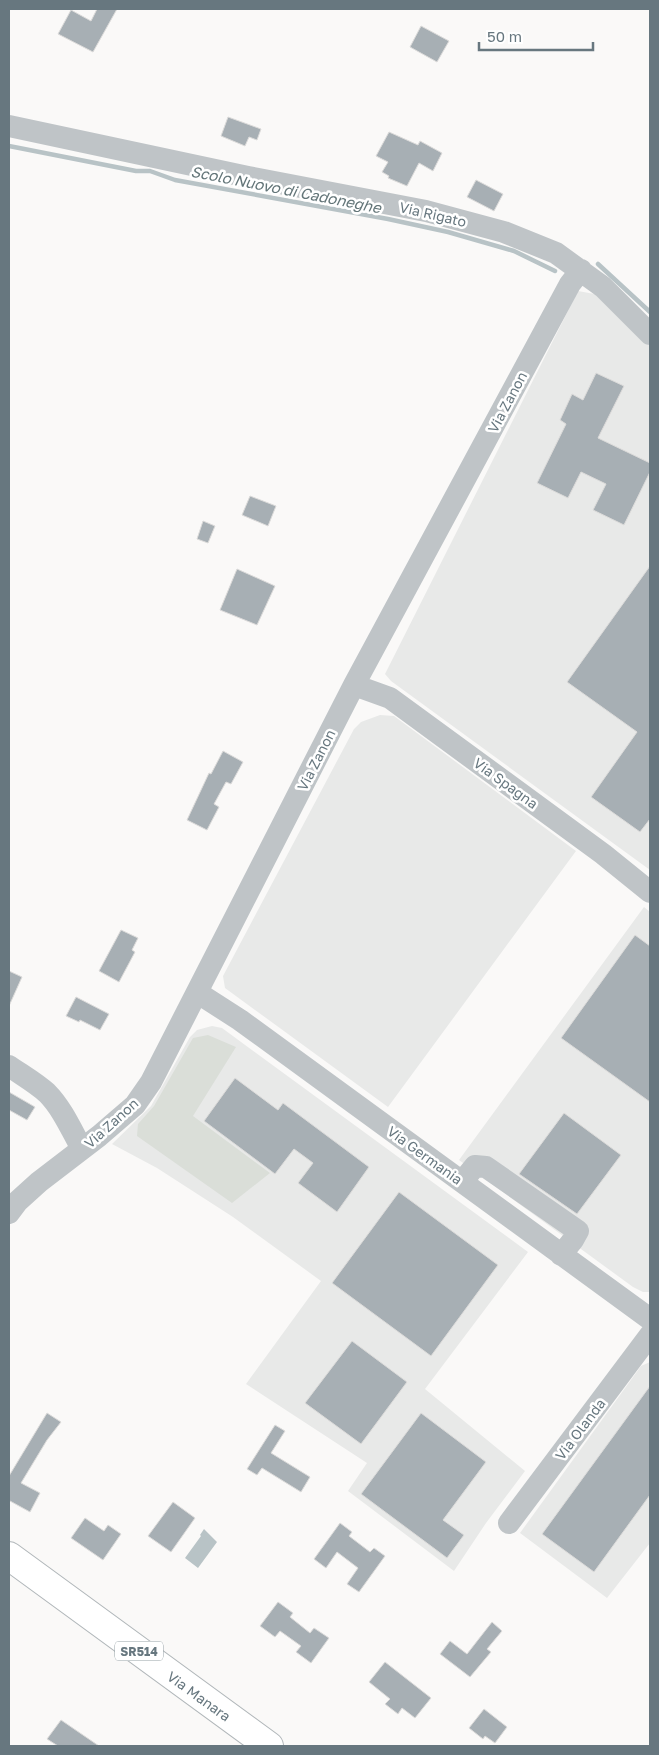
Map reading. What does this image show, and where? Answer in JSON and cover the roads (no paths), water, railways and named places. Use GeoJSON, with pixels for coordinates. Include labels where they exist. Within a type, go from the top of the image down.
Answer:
{"type":"FeatureCollection","features":[{"type":"Feature","properties":{"kind":"main road","name":"Via Manara"},"geometry":{"type":"LineString","coordinates":[[9,1556],[269,1746]]}},
{"type":"Feature","properties":{"kind":"street","name":"Via Rigato"},"geometry":{"type":"LineString","coordinates":[[9,126],[239,176],[426,211],[504,232],[556,253],[581,270],[610,293],[650,334]]}},
{"type":"Feature","properties":{"kind":"street","name":"Via Zanon"},"geometry":{"type":"LineString","coordinates":[[9,1212],[39,1182],[135,1105],[151,1082],[354,685],[570,284],[581,270]]}},
{"type":"Feature","properties":{"kind":"street","name":"Via Spagna"},"geometry":{"type":"LineString","coordinates":[[354,685],[390,698],[603,854],[650,892]]}},
{"type":"Feature","properties":{"kind":"street","name":"Via Germania"},"geometry":{"type":"LineString","coordinates":[[198,993],[240,1020],[650,1319]]}},
{"type":"Feature","properties":{"kind":"street"},"geometry":{"type":"LineString","coordinates":[[9,1066],[48,1094],[60,1110],[82,1149]]}},
{"type":"Feature","properties":{"kind":"street","name":"Via Olanda"},"geometry":{"type":"LineString","coordinates":[[509,1523],[650,1335]]}},
{"type":"Feature","properties":{"kind":"waterway","name":"Scolo Nuovo di Cadoneghe"},"geometry":{"type":"LineString","coordinates":[[9,146],[136,171],[150,171],[175,180],[388,219],[448,232],[514,251],[555,271]]}},
{"type":"Feature","properties":{"kind":"waterway","name":"Scolo Nuovo di Cadoneghe"},"geometry":{"type":"LineString","coordinates":[[598,264],[650,312]]}}]}
